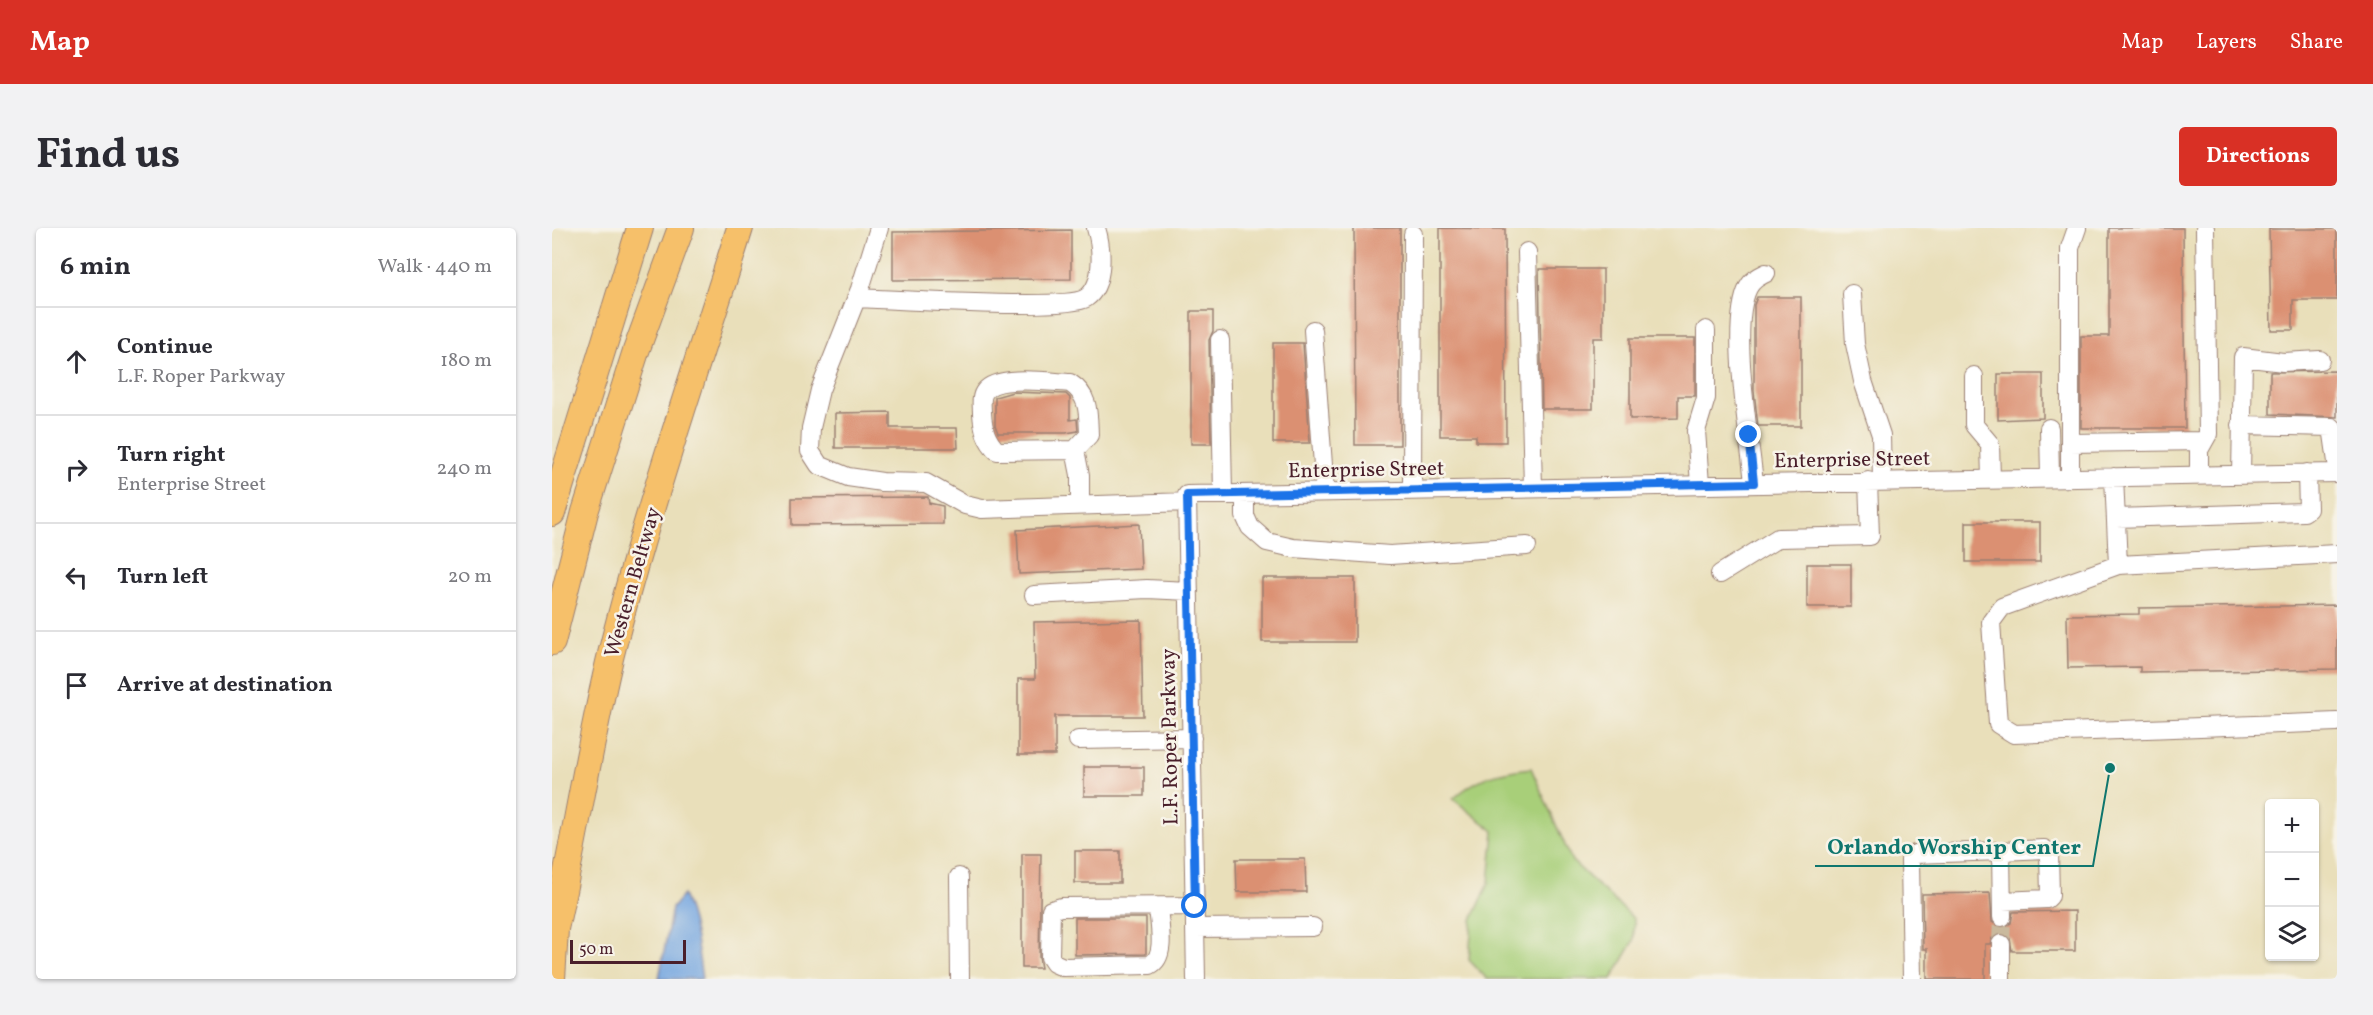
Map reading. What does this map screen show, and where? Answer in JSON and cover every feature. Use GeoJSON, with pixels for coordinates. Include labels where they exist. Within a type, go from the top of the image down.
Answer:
{"type":"FeatureCollection","features":[{"type":"Feature","properties":{"kind":"highway"},"geometry":{"type":"LineString","coordinates":[[552,513],[640,228]]}},
{"type":"Feature","properties":{"kind":"highway"},"geometry":{"type":"LineString","coordinates":[[552,642],[585,512],[636,351],[681,228]]}},
{"type":"Feature","properties":{"kind":"highway","name":"Western Beltway"},"geometry":{"type":"LineString","coordinates":[[552,979],[554,936],[589,753],[612,652],[647,527],[740,228]]}},
{"type":"Feature","properties":{"kind":"street","name":"Enterprise Street"},"geometry":{"type":"LineString","coordinates":[[879,228],[856,298],[820,390],[811,428],[810,451],[819,465],[848,477],[882,482],[926,483],[965,505],[982,509],[1187,499],[1222,494],[2337,473]]}},
{"type":"Feature","properties":{"kind":"street"},"geometry":{"type":"LineString","coordinates":[[856,298],[997,304],[1075,303],[1088,297],[1097,282],[1100,248],[1096,228]]}},
{"type":"Feature","properties":{"kind":"street"},"geometry":{"type":"LineString","coordinates":[[2070,477],[2070,248],[2077,228]]}},
{"type":"Feature","properties":{"kind":"street"},"geometry":{"type":"LineString","coordinates":[[2199,475],[2199,450],[2208,434],[2205,228]]}},
{"type":"Feature","properties":{"kind":"street"},"geometry":{"type":"LineString","coordinates":[[1412,490],[1413,234]]}},
{"type":"Feature","properties":{"kind":"street"},"geometry":{"type":"LineString","coordinates":[[1527,252],[1533,488]]}},
{"type":"Feature","properties":{"kind":"street"},"geometry":{"type":"LineString","coordinates":[[1754,483],[1750,443],[1744,421],[1742,322],[1749,287],[1757,278],[1766,273]]}},
{"type":"Feature","properties":{"kind":"street"},"geometry":{"type":"LineString","coordinates":[[1720,574],[1779,538],[1870,536],[1881,435],[1863,381],[1855,344],[1852,294]]}},
{"type":"Feature","properties":{"kind":"street"},"geometry":{"type":"LineString","coordinates":[[1313,330],[1325,492]]}},
{"type":"Feature","properties":{"kind":"street"},"geometry":{"type":"LineString","coordinates":[[1700,484],[1696,431],[1706,398],[1706,330]]}},
{"type":"Feature","properties":{"kind":"street"},"geometry":{"type":"LineString","coordinates":[[1220,340],[1222,494]]}},
{"type":"Feature","properties":{"kind":"street"},"geometry":{"type":"LineString","coordinates":[[2241,475],[2243,357],[2283,362],[2320,360]]}},
{"type":"Feature","properties":{"kind":"street"},"geometry":{"type":"LineString","coordinates":[[1974,376],[1974,425],[1990,444],[1991,479]]}},
{"type":"Feature","properties":{"kind":"street"},"geometry":{"type":"LineString","coordinates":[[1004,381],[1070,383],[1079,388],[1087,399],[1089,435],[1075,450],[997,451],[985,436],[981,397],[986,389],[1004,381]]}},
{"type":"Feature","properties":{"kind":"street"},"geometry":{"type":"LineString","coordinates":[[2241,425],[2332,427],[2337,462]]}},
{"type":"Feature","properties":{"kind":"street"},"geometry":{"type":"LineString","coordinates":[[2049,428],[2050,478]]}},
{"type":"Feature","properties":{"kind":"street"},"geometry":{"type":"LineString","coordinates":[[2070,443],[2204,441]]}},
{"type":"Feature","properties":{"kind":"street"},"geometry":{"type":"LineString","coordinates":[[1075,450],[1080,475],[1080,505]]}},
{"type":"Feature","properties":{"kind":"street"},"geometry":{"type":"LineString","coordinates":[[2116,518],[2304,512],[2308,509],[2307,473]]}},
{"type":"Feature","properties":{"kind":"street"},"geometry":{"type":"LineString","coordinates":[[2114,477],[2118,565]]}},
{"type":"Feature","properties":{"kind":"street"},"geometry":{"type":"LineString","coordinates":[[1245,494],[1245,516],[1250,527],[1267,542],[1293,548],[1390,555],[1527,546]]}},
{"type":"Feature","properties":{"kind":"street","name":"L.F. Roper Parkway"},"geometry":{"type":"LineString","coordinates":[[1187,499],[1196,979]]}},
{"type":"Feature","properties":{"kind":"street"},"geometry":{"type":"LineString","coordinates":[[2337,554],[2118,565],[2002,607],[1991,622],[1998,724],[2014,734],[2337,722]]}},
{"type":"Feature","properties":{"kind":"street"},"geometry":{"type":"LineString","coordinates":[[1034,595],[1147,589],[1189,591]]}},
{"type":"Feature","properties":{"kind":"street"},"geometry":{"type":"LineString","coordinates":[[1078,740],[1192,738]]}},
{"type":"Feature","properties":{"kind":"street"},"geometry":{"type":"LineString","coordinates":[[1912,976],[1910,860],[1915,854],[2001,850],[2043,849],[2049,852],[2050,896],[2047,899],[2002,901],[2001,850]]}},
{"type":"Feature","properties":{"kind":"street"},"geometry":{"type":"LineString","coordinates":[[959,877],[960,979]]}},
{"type":"Feature","properties":{"kind":"street"},"geometry":{"type":"LineString","coordinates":[[1158,907],[1160,955],[1155,963],[1062,967],[1054,963],[1050,957],[1051,910],[1061,907],[1195,906]]}},
{"type":"Feature","properties":{"kind":"street"},"geometry":{"type":"LineString","coordinates":[[1195,928],[1313,927]]}},
{"type":"Feature","properties":{"kind":"street"},"geometry":{"type":"LineString","coordinates":[[2001,944],[2001,977]]}},
{"type":"Feature","properties":{"kind":"green space"},"geometry":{"type":"Polygon","coordinates":[[[1531,768],[1572,861],[1634,919],[1634,941],[1612,979],[1487,979],[1469,960],[1472,920],[1489,883],[1494,831],[1453,799],[1471,785],[1489,776],[1531,768]]]}},
{"type":"Feature","properties":{"kind":"water"},"geometry":{"type":"Polygon","coordinates":[[[683,895],[693,926],[702,979],[659,979],[672,908],[683,895]]]}},
{"type":"Feature","properties":{"kind":"building"},"geometry":{"type":"Polygon","coordinates":[[[1354,228],[1400,228],[1400,445],[1355,445],[1354,228]]]}},
{"type":"Feature","properties":{"kind":"building"},"geometry":{"type":"Polygon","coordinates":[[[1440,228],[1505,229],[1506,442],[1476,442],[1476,436],[1440,436],[1440,228]]]}},
{"type":"Feature","properties":{"kind":"building"},"geometry":{"type":"Polygon","coordinates":[[[2109,228],[2183,228],[2185,428],[2081,428],[2081,336],[2109,336],[2109,228]]]}},
{"type":"Feature","properties":{"kind":"building"},"geometry":{"type":"Polygon","coordinates":[[[2269,229],[2337,229],[2337,300],[2293,300],[2293,330],[2271,330],[2269,229]]]}},
{"type":"Feature","properties":{"kind":"building"},"geometry":{"type":"Polygon","coordinates":[[[1071,230],[1071,279],[893,280],[893,232],[1071,230]]]}},
{"type":"Feature","properties":{"kind":"building"},"geometry":{"type":"Polygon","coordinates":[[[1539,269],[1603,269],[1603,338],[1593,338],[1593,409],[1542,409],[1539,269]]]}},
{"type":"Feature","properties":{"kind":"building"},"geometry":{"type":"Polygon","coordinates":[[[1757,297],[1801,297],[1801,426],[1758,426],[1754,391],[1754,305],[1757,297]]]}},
{"type":"Feature","properties":{"kind":"building"},"geometry":{"type":"Polygon","coordinates":[[[1191,311],[1213,311],[1213,331],[1209,340],[1211,444],[1191,444],[1191,311]]]}},
{"type":"Feature","properties":{"kind":"building"},"geometry":{"type":"Polygon","coordinates":[[[1630,338],[1695,338],[1695,396],[1678,396],[1678,418],[1630,419],[1630,338]]]}},
{"type":"Feature","properties":{"kind":"building"},"geometry":{"type":"Polygon","coordinates":[[[1273,343],[1303,343],[1310,443],[1273,443],[1273,343]]]}},
{"type":"Feature","properties":{"kind":"building"},"geometry":{"type":"Polygon","coordinates":[[[2337,371],[2337,417],[2270,414],[2270,372],[2337,371]]]}},
{"type":"Feature","properties":{"kind":"building"},"geometry":{"type":"Polygon","coordinates":[[[1998,374],[2043,374],[2043,418],[1998,420],[1998,374]]]}},
{"type":"Feature","properties":{"kind":"building"},"geometry":{"type":"Polygon","coordinates":[[[1013,392],[1066,394],[1070,398],[1070,420],[1077,419],[1078,431],[998,433],[995,425],[995,397],[1013,392]]]}},
{"type":"Feature","properties":{"kind":"building"},"geometry":{"type":"Polygon","coordinates":[[[890,412],[890,428],[957,428],[958,448],[835,448],[835,413],[890,412]]]}},
{"type":"Feature","properties":{"kind":"building"},"geometry":{"type":"Polygon","coordinates":[[[928,497],[929,503],[943,506],[943,524],[792,525],[792,498],[928,497]]]}},
{"type":"Feature","properties":{"kind":"building"},"geometry":{"type":"Polygon","coordinates":[[[1966,522],[2040,522],[2040,562],[1966,562],[1966,522]]]}},
{"type":"Feature","properties":{"kind":"building"},"geometry":{"type":"Polygon","coordinates":[[[1139,524],[1141,569],[1019,574],[1017,530],[1139,524]]]}},
{"type":"Feature","properties":{"kind":"building"},"geometry":{"type":"Polygon","coordinates":[[[1807,564],[1851,564],[1851,607],[1807,607],[1807,564]]]}},
{"type":"Feature","properties":{"kind":"building"},"geometry":{"type":"Polygon","coordinates":[[[1262,578],[1355,578],[1355,642],[1262,642],[1262,578]]]}},
{"type":"Feature","properties":{"kind":"building"},"geometry":{"type":"Polygon","coordinates":[[[2337,605],[2337,669],[2140,672],[2140,667],[2068,668],[2067,615],[2139,614],[2139,608],[2337,605]]]}},
{"type":"Feature","properties":{"kind":"building"},"geometry":{"type":"Polygon","coordinates":[[[1141,620],[1143,716],[1055,716],[1055,755],[1018,755],[1018,679],[1035,679],[1034,622],[1141,620]]]}},
{"type":"Feature","properties":{"kind":"building"},"geometry":{"type":"Polygon","coordinates":[[[1084,767],[1144,767],[1144,796],[1084,796],[1084,767]]]}},
{"type":"Feature","properties":{"kind":"building"},"geometry":{"type":"Polygon","coordinates":[[[1075,851],[1120,851],[1120,883],[1075,883],[1075,851]]]}},
{"type":"Feature","properties":{"kind":"building"},"geometry":{"type":"Polygon","coordinates":[[[1022,854],[1041,854],[1039,957],[1041,968],[1022,968],[1022,854]]]}},
{"type":"Feature","properties":{"kind":"building"},"geometry":{"type":"Polygon","coordinates":[[[1236,859],[1305,859],[1306,892],[1237,892],[1236,859]]]}},
{"type":"Feature","properties":{"kind":"building"},"geometry":{"type":"Polygon","coordinates":[[[1990,893],[1992,922],[2002,928],[2011,923],[2013,912],[2075,911],[2075,951],[2012,951],[2010,938],[2000,933],[1992,938],[1990,944],[1985,944],[1985,979],[1927,979],[1927,949],[1923,949],[1922,894],[1990,893]]]}},
{"type":"Feature","properties":{"kind":"building"},"geometry":{"type":"Polygon","coordinates":[[[1075,918],[1146,918],[1146,954],[1075,955],[1075,918]]]}},
{"type":"Feature","properties":{"kind":"tunnel"},"geometry":{"type":"LineString","coordinates":[[2001,944],[2002,917]]}},
{"type":"Feature","properties":{"kind":"place","name":"Orlando Worship Center"},"geometry":{"type":"Point","coordinates":[2110,768]}},
{"type":"Feature","properties":{"kind":"route"},"geometry":{"type":"LineString","coordinates":[[1195,906],[1187,495],[1754,483],[1749,435]]}}]}
